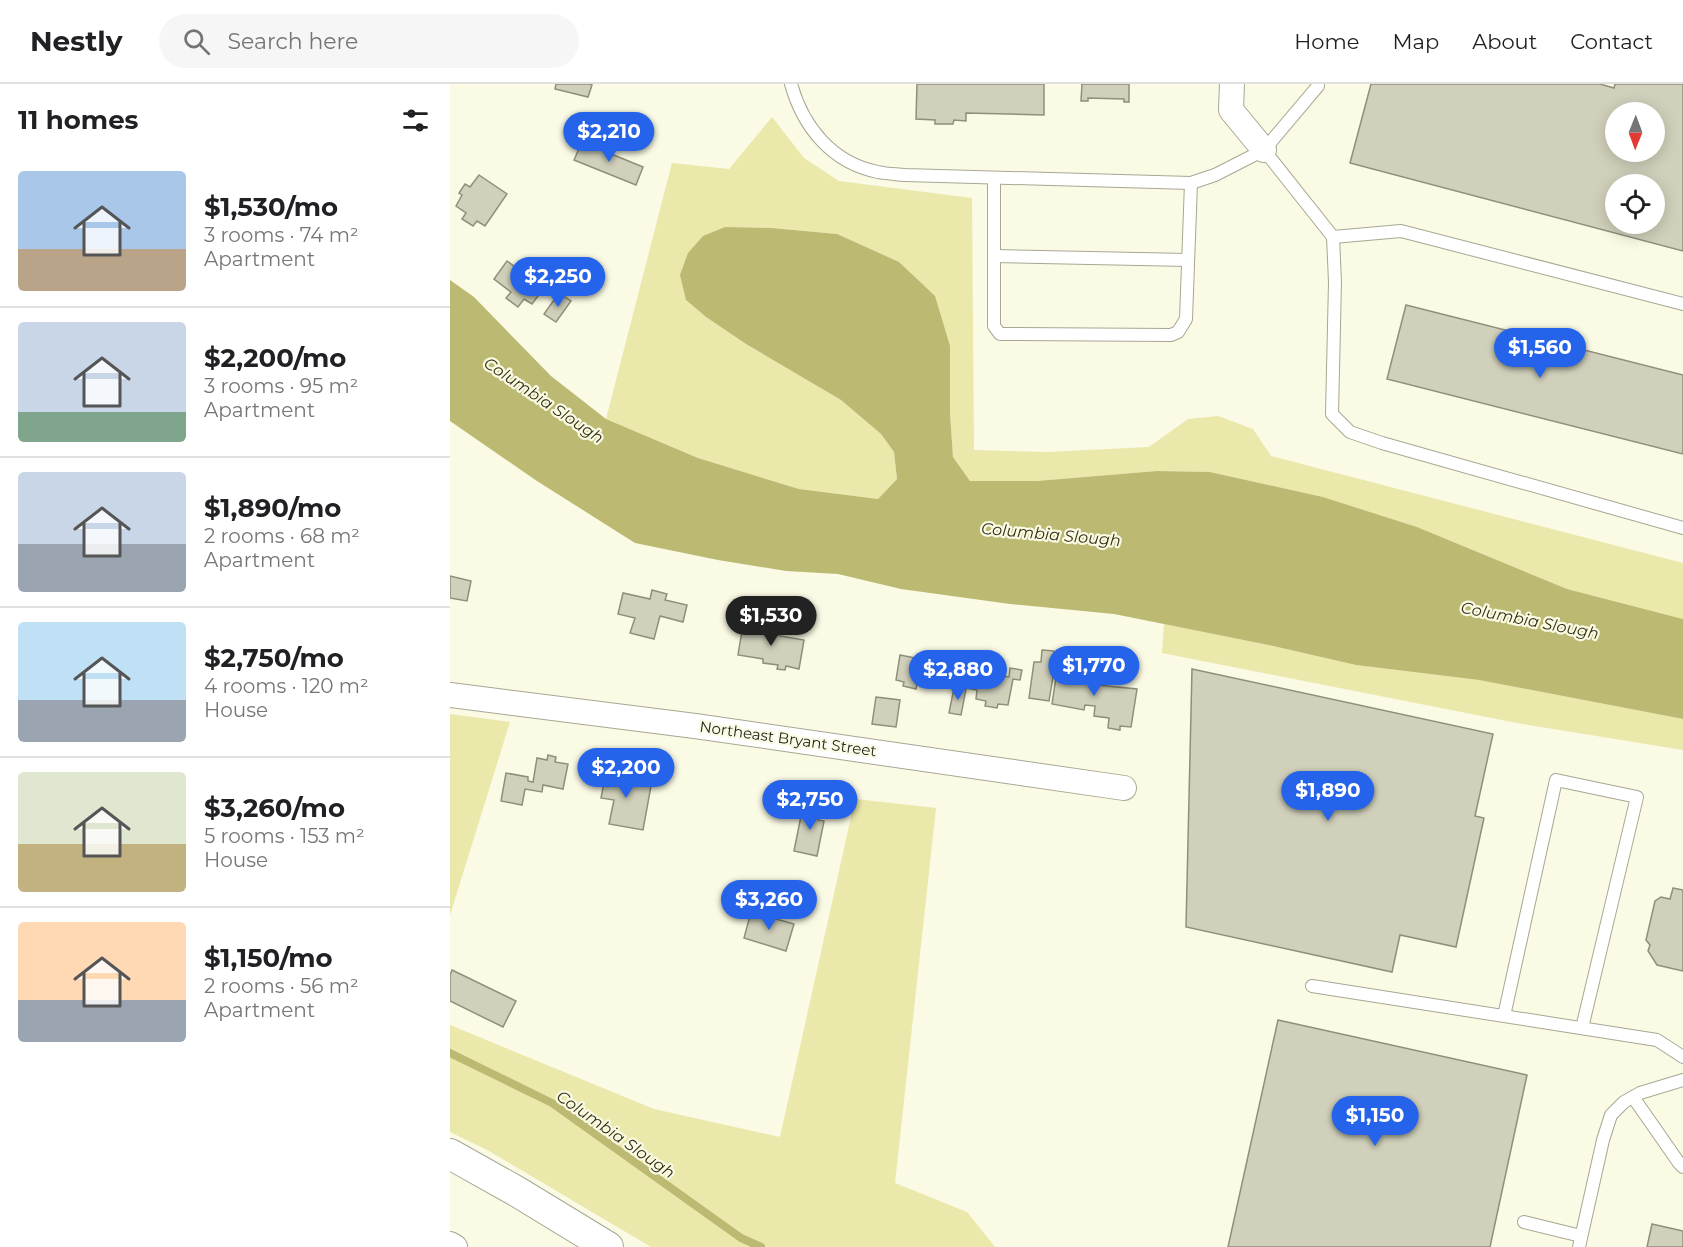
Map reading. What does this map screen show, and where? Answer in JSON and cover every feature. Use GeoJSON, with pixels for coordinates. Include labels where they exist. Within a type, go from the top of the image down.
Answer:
{"type":"FeatureCollection","features":[{"type":"Feature","properties":{"kind":"street"},"geometry":{"type":"LineString","coordinates":[[1232,84],[1231,110],[1264,150]]}},
{"type":"Feature","properties":{"kind":"street","name":"Northeast Bryant Street"},"geometry":{"type":"LineString","coordinates":[[450,695],[695,726],[1124,788]]}},
{"type":"Feature","properties":{"kind":"street"},"geometry":{"type":"LineString","coordinates":[[450,1154],[608,1247]]}},
{"type":"Feature","properties":{"kind":"street"},"geometry":{"type":"LineString","coordinates":[[450,1244],[455,1247]]}},
{"type":"Feature","properties":{"kind":"lane"},"geometry":{"type":"LineString","coordinates":[[791,84],[802,116],[817,137],[835,153],[876,172],[905,175],[1191,183],[1215,175],[1264,150],[1318,84]]}},
{"type":"Feature","properties":{"kind":"lane"},"geometry":{"type":"LineString","coordinates":[[1264,150],[1333,237],[1335,282],[1332,414],[1350,432],[1683,528]]}},
{"type":"Feature","properties":{"kind":"lane"},"geometry":{"type":"LineString","coordinates":[[994,178],[994,326],[1000,334],[1171,335],[1178,332],[1186,319],[1191,183]]}},
{"type":"Feature","properties":{"kind":"lane"},"geometry":{"type":"LineString","coordinates":[[1333,237],[1401,231],[1683,304]]}},
{"type":"Feature","properties":{"kind":"lane"},"geometry":{"type":"LineString","coordinates":[[994,256],[1188,260]]}},
{"type":"Feature","properties":{"kind":"lane"},"geometry":{"type":"LineString","coordinates":[[1504,1016],[1556,780],[1637,797],[1582,1028]]}},
{"type":"Feature","properties":{"kind":"lane"},"geometry":{"type":"LineString","coordinates":[[1312,986],[1657,1040],[1683,1057]]}},
{"type":"Feature","properties":{"kind":"lane"},"geometry":{"type":"LineString","coordinates":[[1524,1222],[1580,1241],[1611,1115],[1624,1101],[1683,1080]]}},
{"type":"Feature","properties":{"kind":"lane"},"geometry":{"type":"LineString","coordinates":[[1633,1097],[1682,1161]]}},
{"type":"Feature","properties":{"kind":"shaded area"},"geometry":{"type":"Polygon","coordinates":[[[772,117],[804,158],[839,181],[972,198],[974,450],[1047,452],[1149,447],[1188,419],[1218,416],[1253,429],[1271,456],[1683,563],[1683,619],[1567,589],[1417,527],[1323,497],[1210,472],[1157,471],[1038,481],[970,481],[953,457],[950,413],[837,234],[772,228],[725,227],[686,300],[706,317],[746,344],[841,400],[881,434],[894,452],[897,479],[878,499],[799,489],[698,458],[606,419],[672,163],[729,169],[772,117]]]}},
{"type":"Feature","properties":{"kind":"shaded area"},"geometry":{"type":"Polygon","coordinates":[[[1164,624],[1356,665],[1479,680],[1683,719],[1683,750],[1517,723],[1162,653],[1164,624]]]}},
{"type":"Feature","properties":{"kind":"shaded area"},"geometry":{"type":"Polygon","coordinates":[[[450,714],[510,722],[450,915],[450,714]]]}},
{"type":"Feature","properties":{"kind":"shaded area"},"geometry":{"type":"Polygon","coordinates":[[[855,799],[936,808],[895,1183],[967,1212],[995,1247],[651,1247],[489,1151],[450,1132],[450,1025],[654,1109],[780,1137],[855,799]]]}},
{"type":"Feature","properties":{"kind":"water"},"geometry":{"type":"Polygon","coordinates":[[[725,227],[772,228],[837,234],[899,262],[935,296],[950,346],[950,413],[953,457],[970,481],[1037,481],[1157,471],[1210,472],[1323,497],[1417,527],[1567,589],[1683,619],[1683,719],[1479,680],[1356,665],[1114,614],[1010,604],[901,589],[838,574],[786,571],[635,543],[537,481],[450,421],[450,280],[474,297],[551,376],[606,419],[698,458],[799,489],[878,499],[897,479],[894,452],[881,434],[841,400],[746,344],[706,317],[686,300],[680,275],[688,253],[703,236],[725,227]]]}},
{"type":"Feature","properties":{"kind":"building"},"geometry":{"type":"Polygon","coordinates":[[[556,84],[592,85],[588,97],[555,89],[556,84]]]}},
{"type":"Feature","properties":{"kind":"building"},"geometry":{"type":"Polygon","coordinates":[[[917,84],[1044,84],[1044,115],[966,113],[966,121],[954,120],[953,124],[935,124],[935,120],[916,119],[917,84]]]}},
{"type":"Feature","properties":{"kind":"building"},"geometry":{"type":"Polygon","coordinates":[[[1082,84],[1129,84],[1129,102],[1124,102],[1124,99],[1088,98],[1088,101],[1081,101],[1082,84]]]}},
{"type":"Feature","properties":{"kind":"building"},"geometry":{"type":"Polygon","coordinates":[[[1371,84],[1600,84],[1614,88],[1615,84],[1683,84],[1683,251],[1619,234],[1665,234],[1665,174],[1605,174],[1605,230],[1350,163],[1371,84]]]}},
{"type":"Feature","properties":{"kind":"building"},"geometry":{"type":"Polygon","coordinates":[[[582,142],[643,167],[636,185],[574,160],[582,142]]]}},
{"type":"Feature","properties":{"kind":"building"},"geometry":{"type":"Polygon","coordinates":[[[479,175],[507,194],[485,226],[477,221],[473,226],[462,219],[466,213],[456,206],[462,195],[459,193],[465,184],[470,187],[479,175]]]}},
{"type":"Feature","properties":{"kind":"building"},"geometry":{"type":"Polygon","coordinates":[[[507,261],[544,288],[532,304],[524,299],[518,307],[506,298],[511,292],[494,279],[507,261]]]}},
{"type":"Feature","properties":{"kind":"building"},"geometry":{"type":"Polygon","coordinates":[[[559,293],[571,301],[556,322],[544,314],[559,293]]]}},
{"type":"Feature","properties":{"kind":"building"},"geometry":{"type":"Polygon","coordinates":[[[1406,305],[1683,375],[1683,454],[1387,379],[1406,305]]]}},
{"type":"Feature","properties":{"kind":"building"},"geometry":{"type":"Polygon","coordinates":[[[450,576],[471,581],[467,601],[450,598],[450,576]]]}},
{"type":"Feature","properties":{"kind":"building"},"geometry":{"type":"Polygon","coordinates":[[[652,590],[667,594],[665,600],[687,605],[683,622],[660,616],[654,639],[630,633],[635,618],[618,614],[623,593],[650,599],[652,590]]]}},
{"type":"Feature","properties":{"kind":"building"},"geometry":{"type":"Polygon","coordinates":[[[743,625],[760,628],[761,625],[770,626],[769,634],[804,640],[799,669],[786,666],[785,670],[777,669],[778,665],[763,663],[763,659],[738,655],[743,625]]]}},
{"type":"Feature","properties":{"kind":"building"},"geometry":{"type":"Polygon","coordinates":[[[1042,650],[1054,651],[1052,664],[1055,665],[1049,701],[1029,698],[1034,662],[1041,662],[1042,650]]]}},
{"type":"Feature","properties":{"kind":"building"},"geometry":{"type":"Polygon","coordinates":[[[900,655],[931,661],[926,686],[917,684],[916,689],[903,686],[904,682],[896,680],[900,655]]]}},
{"type":"Feature","properties":{"kind":"building"},"geometry":{"type":"Polygon","coordinates":[[[958,657],[998,664],[996,675],[1009,677],[1010,668],[1022,670],[1020,680],[1013,679],[1008,705],[998,704],[997,708],[985,706],[986,701],[976,699],[977,690],[954,686],[958,657]]]}},
{"type":"Feature","properties":{"kind":"building"},"geometry":{"type":"Polygon","coordinates":[[[1058,664],[1070,665],[1069,671],[1089,674],[1088,684],[1137,689],[1131,727],[1120,726],[1120,730],[1108,728],[1109,718],[1094,716],[1095,706],[1085,705],[1084,710],[1052,704],[1058,664]]]}},
{"type":"Feature","properties":{"kind":"building"},"geometry":{"type":"Polygon","coordinates":[[[1192,669],[1493,734],[1475,816],[1484,818],[1456,947],[1400,935],[1392,972],[1186,927],[1192,669]]]}},
{"type":"Feature","properties":{"kind":"building"},"geometry":{"type":"Polygon","coordinates":[[[954,688],[966,689],[961,715],[949,713],[954,688]]]}},
{"type":"Feature","properties":{"kind":"building"},"geometry":{"type":"Polygon","coordinates":[[[876,697],[900,700],[896,727],[872,724],[876,697]]]}},
{"type":"Feature","properties":{"kind":"building"},"geometry":{"type":"Polygon","coordinates":[[[548,755],[556,757],[555,762],[568,764],[563,789],[543,785],[542,792],[525,789],[522,805],[501,801],[506,773],[528,777],[528,781],[533,782],[537,758],[547,760],[548,755]]]}},
{"type":"Feature","properties":{"kind":"building"},"geometry":{"type":"Polygon","coordinates":[[[607,767],[629,771],[627,781],[651,786],[643,830],[609,824],[614,800],[601,798],[607,767]]]}},
{"type":"Feature","properties":{"kind":"building"},"geometry":{"type":"Polygon","coordinates":[[[809,801],[822,803],[818,820],[824,821],[817,856],[794,851],[801,816],[806,817],[809,801]]]}},
{"type":"Feature","properties":{"kind":"building"},"geometry":{"type":"Polygon","coordinates":[[[1673,888],[1683,890],[1683,971],[1657,965],[1648,951],[1650,945],[1646,940],[1655,901],[1661,897],[1670,899],[1673,888]]]}},
{"type":"Feature","properties":{"kind":"building"},"geometry":{"type":"Polygon","coordinates":[[[751,912],[794,924],[786,951],[744,938],[751,912]]]}},
{"type":"Feature","properties":{"kind":"building"},"geometry":{"type":"Polygon","coordinates":[[[452,970],[516,1001],[503,1027],[450,1001],[452,970]]]}},
{"type":"Feature","properties":{"kind":"building"},"geometry":{"type":"Polygon","coordinates":[[[1278,1020],[1527,1075],[1490,1247],[1228,1247],[1278,1020]]]}},
{"type":"Feature","properties":{"kind":"building"},"geometry":{"type":"Polygon","coordinates":[[[1652,1224],[1683,1231],[1683,1247],[1647,1247],[1652,1224]]]}},
{"type":"Feature","properties":{"kind":"waterway","name":"Columbia Slough"},"geometry":{"type":"LineString","coordinates":[[450,1053],[552,1103],[741,1238],[761,1247]]}}]}
